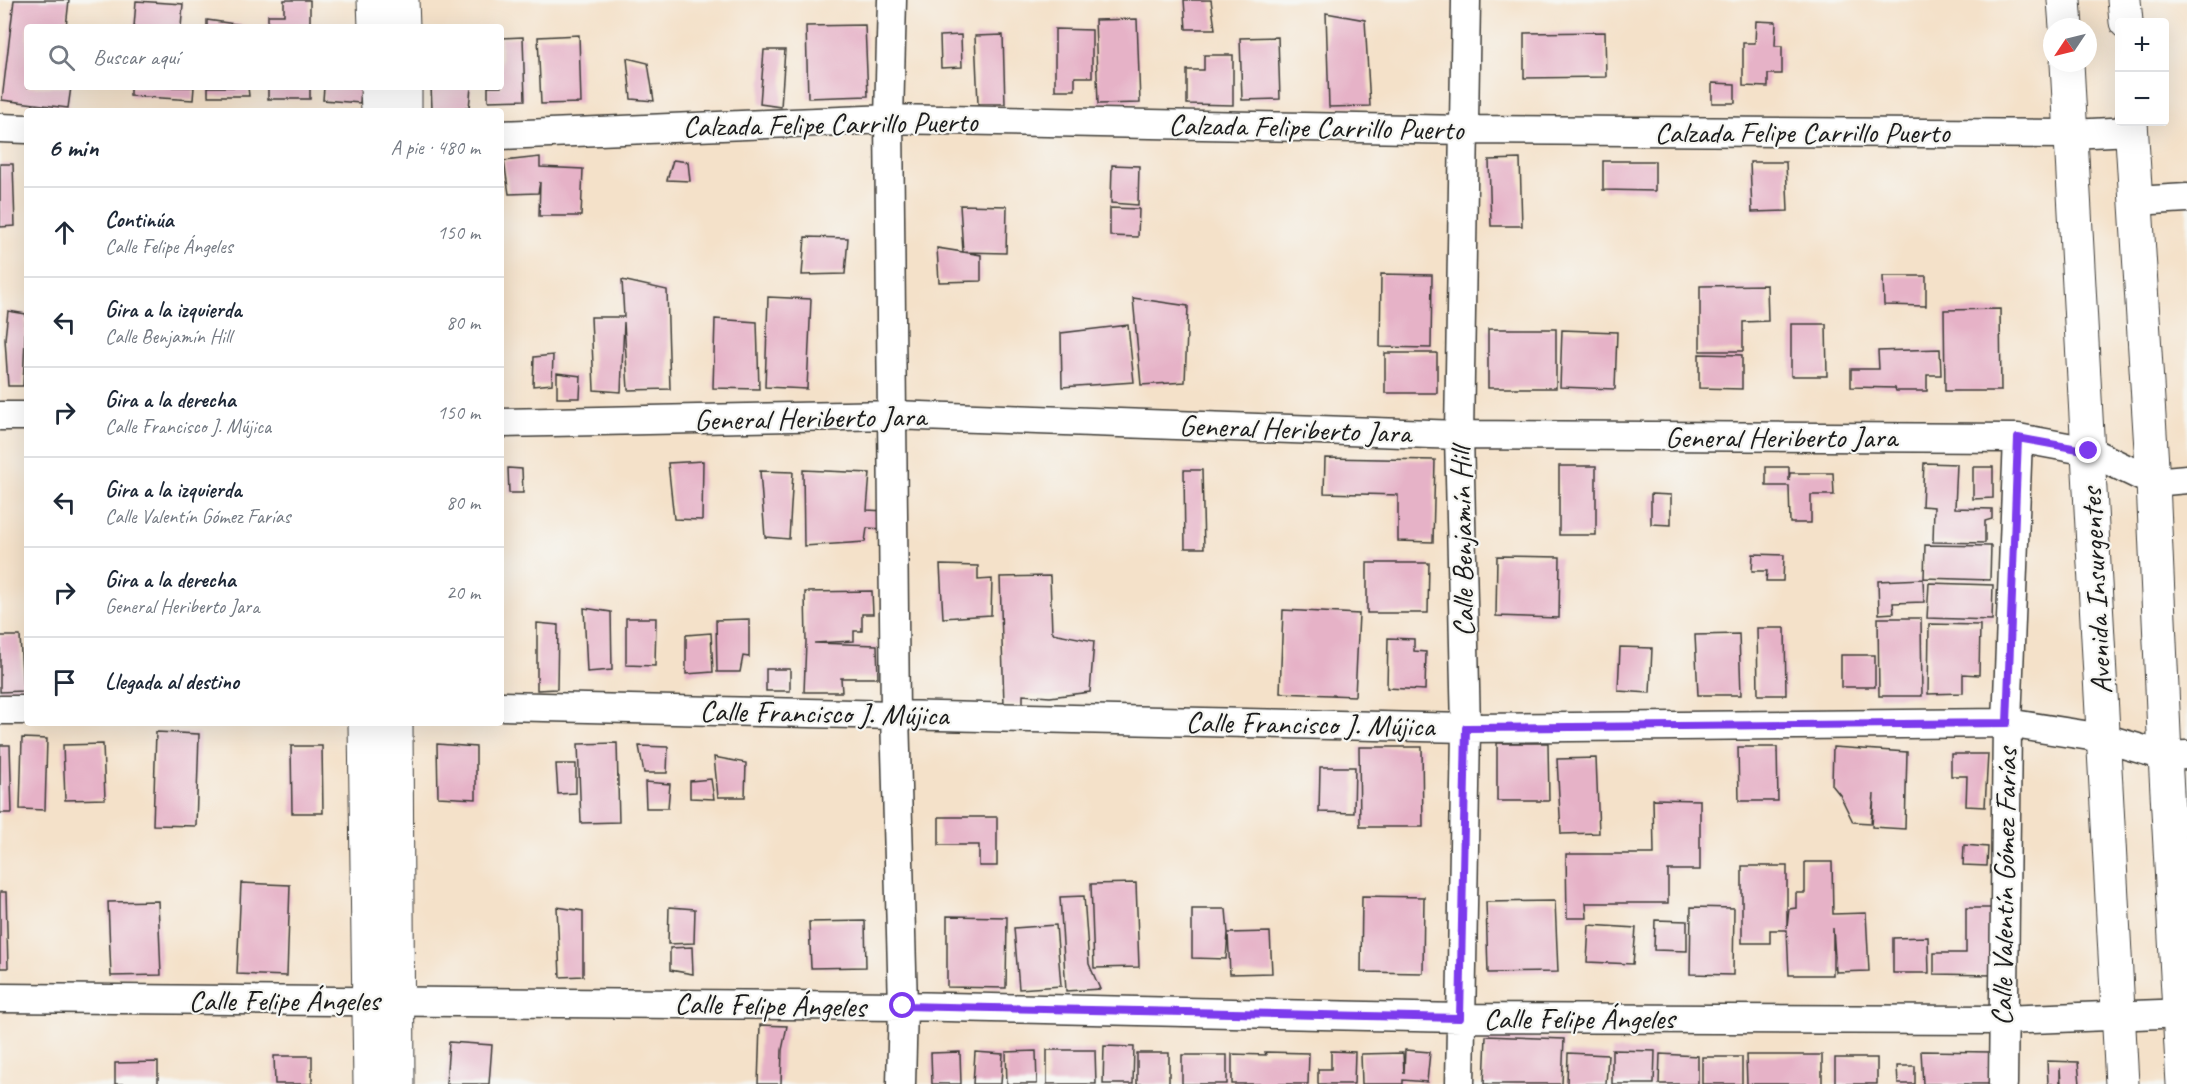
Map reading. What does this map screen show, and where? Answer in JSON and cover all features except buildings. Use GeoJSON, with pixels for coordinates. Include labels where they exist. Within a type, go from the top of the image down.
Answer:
{"type":"FeatureCollection","features":[{"type":"Feature","properties":{"kind":"main road"},"geometry":{"type":"LineString","coordinates":[[374,0],[375,24]]}},
{"type":"Feature","properties":{"kind":"main road"},"geometry":{"type":"LineString","coordinates":[[402,0],[403,24]]}},
{"type":"Feature","properties":{"kind":"main road"},"geometry":{"type":"LineString","coordinates":[[2064,0],[2065,18]]}},
{"type":"Feature","properties":{"kind":"main road"},"geometry":{"type":"LineString","coordinates":[[2124,0],[2126,18]]}},
{"type":"Feature","properties":{"kind":"main road","name":"Avenida Insurgentes"},"geometry":{"type":"LineString","coordinates":[[2068,72],[2122,1084]]}},
{"type":"Feature","properties":{"kind":"main road"},"geometry":{"type":"LineString","coordinates":[[377,90],[378,108]]}},
{"type":"Feature","properties":{"kind":"main road"},"geometry":{"type":"LineString","coordinates":[[405,90],[405,108]]}},
{"type":"Feature","properties":{"kind":"main road","name":"Avenida Insurgentes"},"geometry":{"type":"LineString","coordinates":[[2131,126],[2153,482],[2176,756],[2183,1084]]}},
{"type":"Feature","properties":{"kind":"main road"},"geometry":{"type":"LineString","coordinates":[[365,726],[383,1000],[398,1084]]}},
{"type":"Feature","properties":{"kind":"main road"},"geometry":{"type":"LineString","coordinates":[[370,1084],[383,1000],[396,726]]}},
{"type":"Feature","properties":{"kind":"street"},"geometry":{"type":"LineString","coordinates":[[892,0],[890,119],[895,714],[903,1006],[901,1084]]}},
{"type":"Feature","properties":{"kind":"street","name":"Calle Benjamín Hill"},"geometry":{"type":"LineString","coordinates":[[1460,1084],[1466,728],[1460,435],[1467,0]]}},
{"type":"Feature","properties":{"kind":"street","name":"Calzada Felipe Carrillo Puerto"},"geometry":{"type":"LineString","coordinates":[[504,135],[890,119],[1466,130],[2071,134],[2131,126]]}},
{"type":"Feature","properties":{"kind":"street"},"geometry":{"type":"LineString","coordinates":[[0,128],[24,129]]}},
{"type":"Feature","properties":{"kind":"street"},"geometry":{"type":"LineString","coordinates":[[2135,201],[2187,198]]}},
{"type":"Feature","properties":{"kind":"street"},"geometry":{"type":"LineString","coordinates":[[0,416],[24,416]]}},
{"type":"Feature","properties":{"kind":"street","name":"General Heriberto Jara"},"geometry":{"type":"LineString","coordinates":[[504,423],[893,416],[1460,435],[2018,438],[2089,451],[2153,482]]}},
{"type":"Feature","properties":{"kind":"street","name":"Calle Valentín Gómez Farías"},"geometry":{"type":"LineString","coordinates":[[2003,1084],[2007,723],[2018,438]]}},
{"type":"Feature","properties":{"kind":"street"},"geometry":{"type":"LineString","coordinates":[[2153,482],[2187,479]]}},
{"type":"Feature","properties":{"kind":"street","name":"Calle Francisco J. Mújica"},"geometry":{"type":"LineString","coordinates":[[504,706],[1466,728],[2007,723],[2103,738],[2176,756]]}},
{"type":"Feature","properties":{"kind":"street"},"geometry":{"type":"LineString","coordinates":[[0,710],[24,710]]}},
{"type":"Feature","properties":{"kind":"street","name":"Calle Felipe Ángeles"},"geometry":{"type":"LineString","coordinates":[[0,998],[903,1006],[1460,1018],[2002,1020],[2183,1014]]}},
{"type":"Feature","properties":{"kind":"route"},"geometry":{"type":"LineString","coordinates":[[903,1006],[1460,1018],[1466,728],[2007,723],[2018,438],[2089,451]]}}]}
